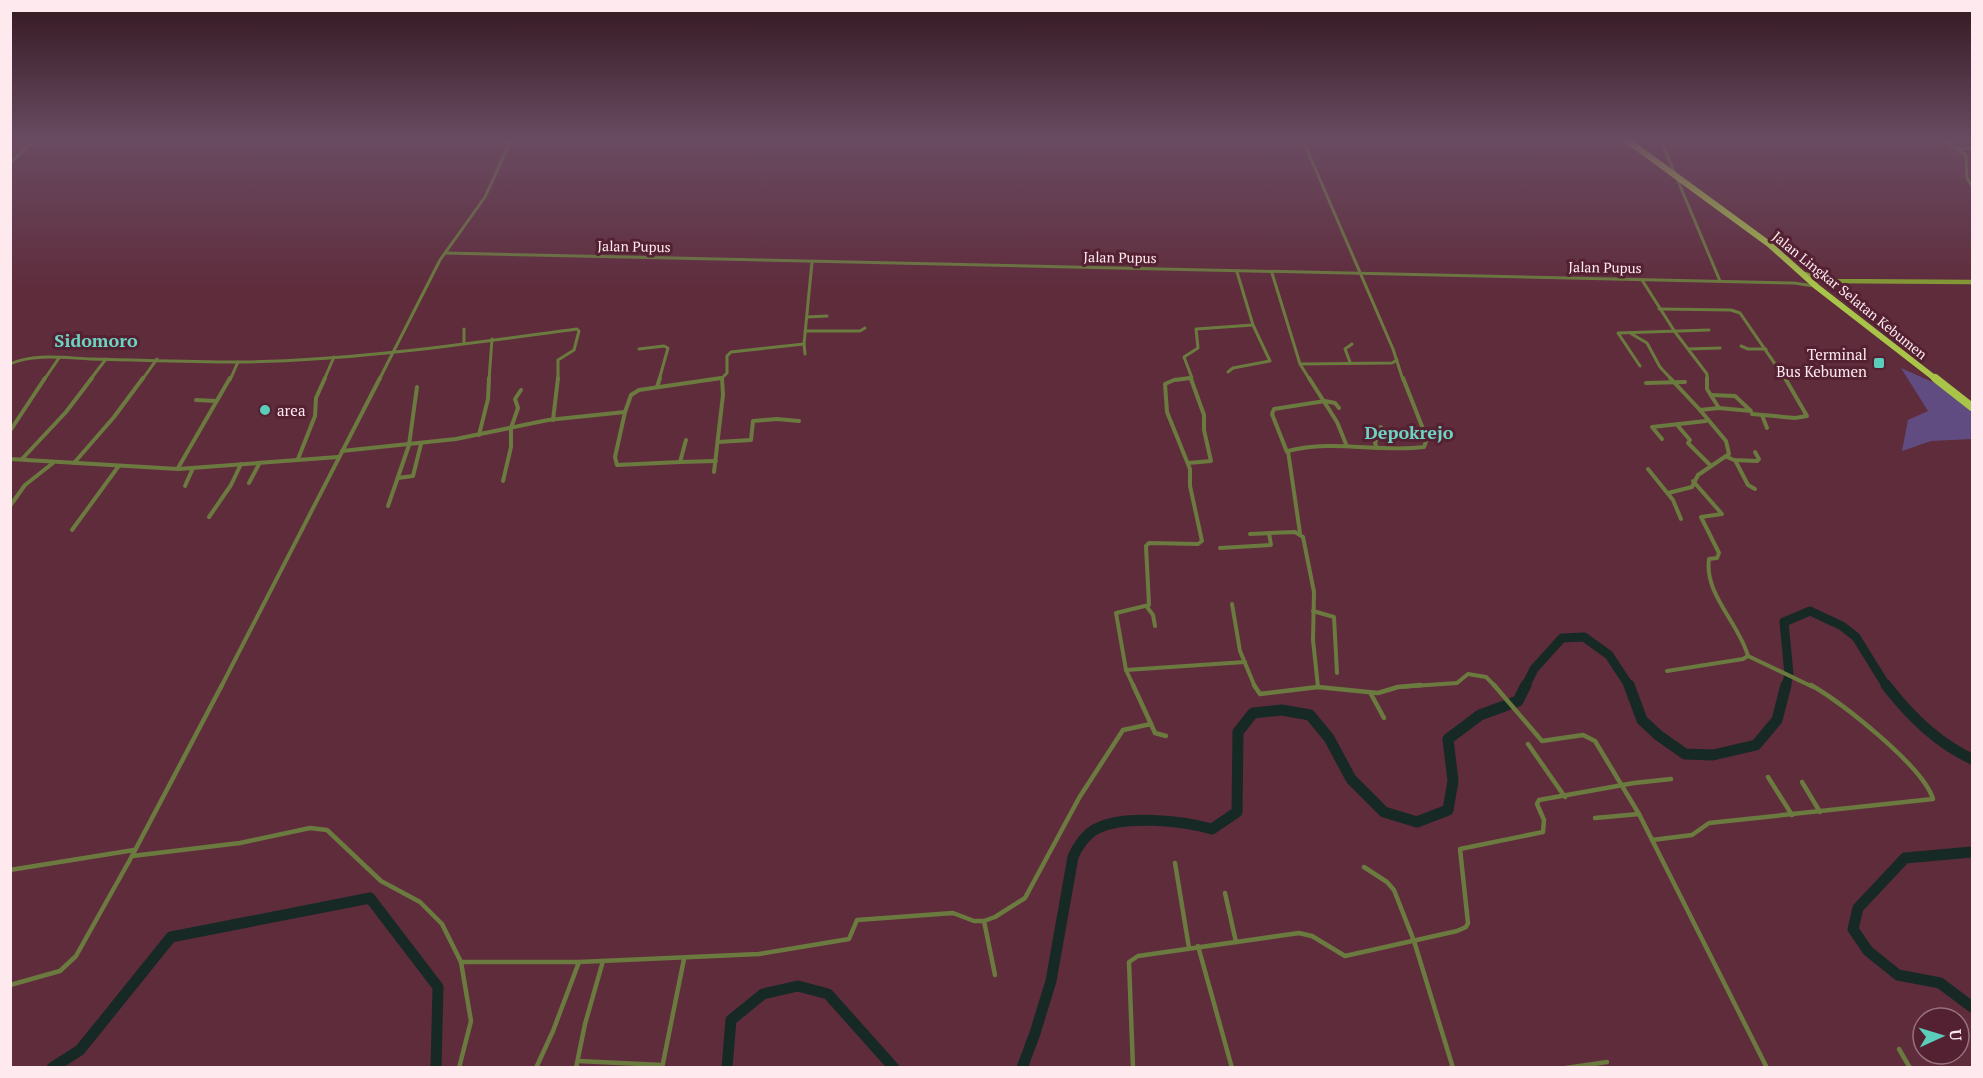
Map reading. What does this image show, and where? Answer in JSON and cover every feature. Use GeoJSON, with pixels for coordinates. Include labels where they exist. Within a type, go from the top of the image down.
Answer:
{"type":"FeatureCollection","features":[{"type":"Feature","properties":{"kind":"highway","name":"Jalan Lingkar Selatan Kebumen"},"geometry":{"type":"LineString","coordinates":[[1691,188],[1759,236],[1817,287],[1972,406]]}},
{"type":"Feature","properties":{"kind":"street"},"geometry":{"type":"LineString","coordinates":[[10,985],[60,971],[76,956],[134,852],[311,515],[338,457],[445,253],[489,188]]}},
{"type":"Feature","properties":{"kind":"street"},"geometry":{"type":"LineString","coordinates":[[1287,453],[1289,450],[1312,446],[1346,445],[1406,450],[1424,447],[1427,439],[1411,404],[1397,360],[1323,188]]}},
{"type":"Feature","properties":{"kind":"street"},"geometry":{"type":"LineString","coordinates":[[1680,188],[1720,282]]}},
{"type":"Feature","properties":{"kind":"street","name":"Jalan Pupus"},"geometry":{"type":"LineString","coordinates":[[445,253],[1794,283],[1817,287],[1833,284],[1972,284]]}},
{"type":"Feature","properties":{"kind":"street"},"geometry":{"type":"LineString","coordinates":[[805,354],[812,262]]}},
{"type":"Feature","properties":{"kind":"street"},"geometry":{"type":"LineString","coordinates":[[1228,372],[1233,368],[1270,363],[1253,325],[1237,272]]}},
{"type":"Feature","properties":{"kind":"street"},"geometry":{"type":"LineString","coordinates":[[1272,273],[1300,364],[1324,401],[1346,445]]}},
{"type":"Feature","properties":{"kind":"street"},"geometry":{"type":"LineString","coordinates":[[1794,283],[1804,274]]}},
{"type":"Feature","properties":{"kind":"street","name":"Jalan Pupus"},"geometry":{"type":"LineString","coordinates":[[1804,274],[1829,280],[1972,284]]}},
{"type":"Feature","properties":{"kind":"street"},"geometry":{"type":"LineString","coordinates":[[1642,280],[1659,309],[1707,374],[1706,386],[1719,408]]}},
{"type":"Feature","properties":{"kind":"street"},"geometry":{"type":"LineString","coordinates":[[1659,309],[1737,311],[1767,349],[1807,416],[1762,415],[1719,408],[1700,410]]}},
{"type":"Feature","properties":{"kind":"street"},"geometry":{"type":"LineString","coordinates":[[807,317],[827,316]]}},
{"type":"Feature","properties":{"kind":"street"},"geometry":{"type":"LineString","coordinates":[[1188,463],[1210,461],[1204,430],[1204,415],[1191,379],[1192,374],[1184,357],[1198,348],[1195,330],[1203,327],[1253,325]]}},
{"type":"Feature","properties":{"kind":"street"},"geometry":{"type":"LineString","coordinates":[[10,364],[21,359],[59,358],[238,362],[334,357],[393,353],[575,328],[579,332],[574,350],[558,360],[558,393],[553,420]]}},
{"type":"Feature","properties":{"kind":"street"},"geometry":{"type":"LineString","coordinates":[[806,331],[860,331],[865,328]]}},
{"type":"Feature","properties":{"kind":"street"},"geometry":{"type":"LineString","coordinates":[[464,329],[464,342]]}},
{"type":"Feature","properties":{"kind":"street"},"geometry":{"type":"LineString","coordinates":[[1640,366],[1618,334],[1709,330]]}},
{"type":"Feature","properties":{"kind":"street"},"geometry":{"type":"LineString","coordinates":[[1630,333],[1647,343],[1660,367],[1727,441],[1730,451],[1727,457],[1698,474],[1692,487],[1668,493]]}},
{"type":"Feature","properties":{"kind":"street"},"geometry":{"type":"LineString","coordinates":[[479,435],[479,418],[489,395],[492,339]]}},
{"type":"Feature","properties":{"kind":"street"},"geometry":{"type":"LineString","coordinates":[[716,461],[617,465],[615,457],[631,395],[639,390],[722,378],[727,373],[727,356],[730,352],[804,344]]}},
{"type":"Feature","properties":{"kind":"street"},"geometry":{"type":"LineString","coordinates":[[1350,362],[1345,349],[1352,344]]}},
{"type":"Feature","properties":{"kind":"street"},"geometry":{"type":"LineString","coordinates":[[639,349],[663,346],[668,348],[668,357],[661,368],[657,387]]}},
{"type":"Feature","properties":{"kind":"street"},"geometry":{"type":"LineString","coordinates":[[1742,346],[1748,349],[1767,349]]}},
{"type":"Feature","properties":{"kind":"street"},"geometry":{"type":"LineString","coordinates":[[1688,349],[1720,348]]}},
{"type":"Feature","properties":{"kind":"street"},"geometry":{"type":"LineString","coordinates":[[298,459],[315,416],[316,398],[334,357]]}},
{"type":"Feature","properties":{"kind":"street"},"geometry":{"type":"LineString","coordinates":[[10,431],[59,358]]}},
{"type":"Feature","properties":{"kind":"street"},"geometry":{"type":"LineString","coordinates":[[22,460],[66,412],[106,358]]}},
{"type":"Feature","properties":{"kind":"street"},"geometry":{"type":"LineString","coordinates":[[73,464],[114,417],[157,359]]}},
{"type":"Feature","properties":{"kind":"street"},"geometry":{"type":"LineString","coordinates":[[1300,364],[1393,363],[1397,360]]}},
{"type":"Feature","properties":{"kind":"street"},"geometry":{"type":"LineString","coordinates":[[178,469],[238,362]]}},
{"type":"Feature","properties":{"kind":"street"},"geometry":{"type":"LineString","coordinates":[[714,472],[723,395],[722,378]]}},
{"type":"Feature","properties":{"kind":"street"},"geometry":{"type":"LineString","coordinates":[[1155,626],[1153,615],[1147,607],[1147,544],[1150,542],[1198,544],[1202,542],[1190,486],[1188,463],[1167,412],[1165,384],[1174,380],[1191,379]]}},
{"type":"Feature","properties":{"kind":"street"},"geometry":{"type":"LineString","coordinates":[[1646,383],[1685,382]]}},
{"type":"Feature","properties":{"kind":"street"},"geometry":{"type":"LineString","coordinates":[[388,506],[409,445],[417,387]]}},
{"type":"Feature","properties":{"kind":"street"},"geometry":{"type":"LineString","coordinates":[[503,481],[511,447],[511,428],[518,408],[515,399],[521,390]]}},
{"type":"Feature","properties":{"kind":"street"},"geometry":{"type":"LineString","coordinates":[[1711,395],[1735,396],[1751,413]]}},
{"type":"Feature","properties":{"kind":"street"},"geometry":{"type":"LineString","coordinates":[[196,400],[217,401]]}},
{"type":"Feature","properties":{"kind":"street"},"geometry":{"type":"LineString","coordinates":[[1318,687],[1314,592],[1309,559],[1300,533],[1287,453],[1272,414],[1274,410],[1324,401],[1331,402],[1339,408]]}},
{"type":"Feature","properties":{"kind":"street"},"geometry":{"type":"LineString","coordinates":[[342,451],[421,444],[553,420],[625,412]]}},
{"type":"Feature","properties":{"kind":"street"},"geometry":{"type":"LineString","coordinates":[[1762,415],[1767,428]]}},
{"type":"Feature","properties":{"kind":"street"},"geometry":{"type":"LineString","coordinates":[[718,442],[751,440],[753,421],[777,419],[798,421]]}},
{"type":"Feature","properties":{"kind":"street"},"geometry":{"type":"LineString","coordinates":[[1662,439],[1652,426],[1678,426],[1707,421]]}},
{"type":"Feature","properties":{"kind":"street"},"geometry":{"type":"LineString","coordinates":[[1678,426],[1690,440],[1688,442],[1710,465]]}},
{"type":"Feature","properties":{"kind":"street"},"geometry":{"type":"LineString","coordinates":[[1377,449],[1375,443],[1381,427]]}},
{"type":"Feature","properties":{"kind":"street"},"geometry":{"type":"LineString","coordinates":[[681,462],[686,440]]}},
{"type":"Feature","properties":{"kind":"street"},"geometry":{"type":"LineString","coordinates":[[398,478],[413,476],[421,444]]}},
{"type":"Feature","properties":{"kind":"street"},"geometry":{"type":"LineString","coordinates":[[1727,457],[1734,460],[1759,461],[1755,452]]}},
{"type":"Feature","properties":{"kind":"street"},"geometry":{"type":"LineString","coordinates":[[10,459],[178,469],[338,457]]}},
{"type":"Feature","properties":{"kind":"street"},"geometry":{"type":"LineString","coordinates":[[1734,460],[1748,485],[1755,489]]}},
{"type":"Feature","properties":{"kind":"street"},"geometry":{"type":"LineString","coordinates":[[10,506],[25,485],[53,462]]}},
{"type":"Feature","properties":{"kind":"street"},"geometry":{"type":"LineString","coordinates":[[249,483],[259,463]]}},
{"type":"Feature","properties":{"kind":"street"},"geometry":{"type":"LineString","coordinates":[[209,518],[242,464]]}},
{"type":"Feature","properties":{"kind":"street"},"geometry":{"type":"LineString","coordinates":[[72,530],[118,467]]}},
{"type":"Feature","properties":{"kind":"street"},"geometry":{"type":"LineString","coordinates":[[185,486],[193,468]]}},
{"type":"Feature","properties":{"kind":"street"},"geometry":{"type":"LineString","coordinates":[[1648,469],[1668,493],[1681,519]]}},
{"type":"Feature","properties":{"kind":"street"},"geometry":{"type":"LineString","coordinates":[[1693,482],[1722,514],[1701,517],[1719,553],[1717,558],[1709,559],[1707,566],[1714,588],[1744,643],[1748,656]]}},
{"type":"Feature","properties":{"kind":"street"},"geometry":{"type":"LineString","coordinates":[[1220,548],[1271,545],[1269,533]]}},
{"type":"Feature","properties":{"kind":"street"},"geometry":{"type":"LineString","coordinates":[[1250,534],[1300,533]]}},
{"type":"Feature","properties":{"kind":"street"},"geometry":{"type":"LineString","coordinates":[[1232,604],[1234,632],[1260,694],[1318,687],[1367,693],[1398,687],[1457,683],[1468,674],[1476,674],[1486,677],[1506,697],[1543,742],[1583,735],[1591,738],[1639,814],[1767,1068]]}},
{"type":"Feature","properties":{"kind":"street"},"geometry":{"type":"LineString","coordinates":[[1147,607],[1116,613],[1126,670],[1155,733],[1166,736]]}},
{"type":"Feature","properties":{"kind":"street"},"geometry":{"type":"LineString","coordinates":[[1313,611],[1334,617],[1338,658],[1337,673]]}},
{"type":"Feature","properties":{"kind":"street"},"geometry":{"type":"LineString","coordinates":[[1652,840],[1692,835],[1709,823],[1929,801],[1933,797],[1909,766],[1852,711],[1799,677],[1748,656]]}},
{"type":"Feature","properties":{"kind":"street"},"geometry":{"type":"LineString","coordinates":[[1667,671],[1743,659],[1748,656]]}},
{"type":"Feature","properties":{"kind":"street"},"geometry":{"type":"LineString","coordinates":[[1126,670],[1245,662]]}},
{"type":"Feature","properties":{"kind":"street"},"geometry":{"type":"LineString","coordinates":[[1367,693],[1384,718]]}},
{"type":"Feature","properties":{"kind":"street"},"geometry":{"type":"LineString","coordinates":[[461,962],[579,962],[759,954],[807,944],[845,940],[851,936],[857,920],[953,913],[974,921],[984,921],[995,917],[1025,898],[1079,798],[1123,729],[1151,724]]}},
{"type":"Feature","properties":{"kind":"street"},"geometry":{"type":"LineString","coordinates":[[1528,744],[1564,797]]}},
{"type":"Feature","properties":{"kind":"street"},"geometry":{"type":"LineString","coordinates":[[1768,777],[1792,815]]}},
{"type":"Feature","properties":{"kind":"street"},"geometry":{"type":"LineString","coordinates":[[1133,1068],[1129,962],[1138,956],[1306,933],[1318,938],[1331,950],[1344,956],[1457,931],[1466,927],[1468,923],[1460,849],[1542,832],[1544,820],[1538,802],[1671,779]]}},
{"type":"Feature","properties":{"kind":"street"},"geometry":{"type":"LineString","coordinates":[[1802,782],[1820,813]]}},
{"type":"Feature","properties":{"kind":"street"},"geometry":{"type":"LineString","coordinates":[[1595,818],[1639,814]]}},
{"type":"Feature","properties":{"kind":"street"},"geometry":{"type":"LineString","coordinates":[[10,870],[134,852],[240,843],[310,828],[327,830],[381,881],[420,902],[442,924],[461,962],[471,1021],[459,1068]]}},
{"type":"Feature","properties":{"kind":"street"},"geometry":{"type":"LineString","coordinates":[[1176,863],[1189,948]]}},
{"type":"Feature","properties":{"kind":"street"},"geometry":{"type":"LineString","coordinates":[[1364,867],[1387,882],[1394,890],[1414,941],[1453,1068]]}},
{"type":"Feature","properties":{"kind":"street"},"geometry":{"type":"LineString","coordinates":[[1225,893],[1236,942]]}},
{"type":"Feature","properties":{"kind":"street"},"geometry":{"type":"LineString","coordinates":[[984,921],[995,975]]}},
{"type":"Feature","properties":{"kind":"street"},"geometry":{"type":"LineString","coordinates":[[1198,946],[1232,1068]]}},
{"type":"Feature","properties":{"kind":"street"},"geometry":{"type":"LineString","coordinates":[[604,960],[577,1064],[662,1066],[675,1015],[684,959]]}},
{"type":"Feature","properties":{"kind":"street"},"geometry":{"type":"LineString","coordinates":[[536,1068],[553,1032],[579,962]]}},
{"type":"Feature","properties":{"kind":"street"},"geometry":{"type":"LineString","coordinates":[[1899,1049],[1910,1068]]}},
{"type":"Feature","properties":{"kind":"street"},"geometry":{"type":"LineString","coordinates":[[1566,1067],[1607,1062]]}},
{"type":"Feature","properties":{"kind":"shaded area"},"geometry":{"type":"Polygon","coordinates":[[[1901,368],[1955,392],[1972,405],[1972,439],[1931,441],[1902,451],[1908,420],[1928,411],[1901,368]]]}},
{"type":"Feature","properties":{"kind":"waterway"},"geometry":{"type":"LineString","coordinates":[[1786,687],[1789,674],[1784,622],[1810,611],[1842,626],[1856,637],[1887,687]]}},
{"type":"Feature","properties":{"kind":"waterway"},"geometry":{"type":"LineString","coordinates":[[1022,1068],[1051,981],[1073,857],[1082,841],[1092,831],[1108,824],[1137,820],[1154,820],[1212,829],[1237,812],[1238,732],[1253,713],[1282,710],[1310,715],[1329,738],[1351,779],[1384,812],[1417,822],[1448,810],[1453,781],[1448,739],[1480,715],[1518,701],[1534,669],[1562,638],[1584,637],[1609,655],[1629,686]]}},
{"type":"Feature","properties":{"kind":"waterway"},"geometry":{"type":"LineString","coordinates":[[1629,686],[1642,720],[1658,735],[1685,754],[1713,755],[1756,745],[1777,720],[1786,685]]}},
{"type":"Feature","properties":{"kind":"waterway"},"geometry":{"type":"LineString","coordinates":[[1886,685],[1924,727],[1947,745],[1972,759]]}},
{"type":"Feature","properties":{"kind":"waterway"},"geometry":{"type":"LineString","coordinates":[[1972,852],[1905,858],[1858,908],[1853,929],[1868,951],[1898,975],[1940,983],[1972,1007]]}},
{"type":"Feature","properties":{"kind":"waterway"},"geometry":{"type":"LineString","coordinates":[[52,1068],[80,1050],[171,937],[370,898],[438,987],[436,1068]]}},
{"type":"Feature","properties":{"kind":"waterway"},"geometry":{"type":"LineString","coordinates":[[727,1068],[731,1020],[763,994],[798,986],[828,994],[894,1068]]}},
{"type":"Feature","properties":{"kind":"place","name":"Terminal Bus Kebumen"},"geometry":{"type":"Point","coordinates":[1879,363]}},
{"type":"Feature","properties":{"kind":"place","name":"area"},"geometry":{"type":"Point","coordinates":[265,410]}},
{"type":"Feature","properties":{"kind":"district","name":"Sidomoro"},"geometry":{"type":"Point","coordinates":[96,340]}},
{"type":"Feature","properties":{"kind":"district","name":"Depokrejo"},"geometry":{"type":"Point","coordinates":[1409,432]}}]}
